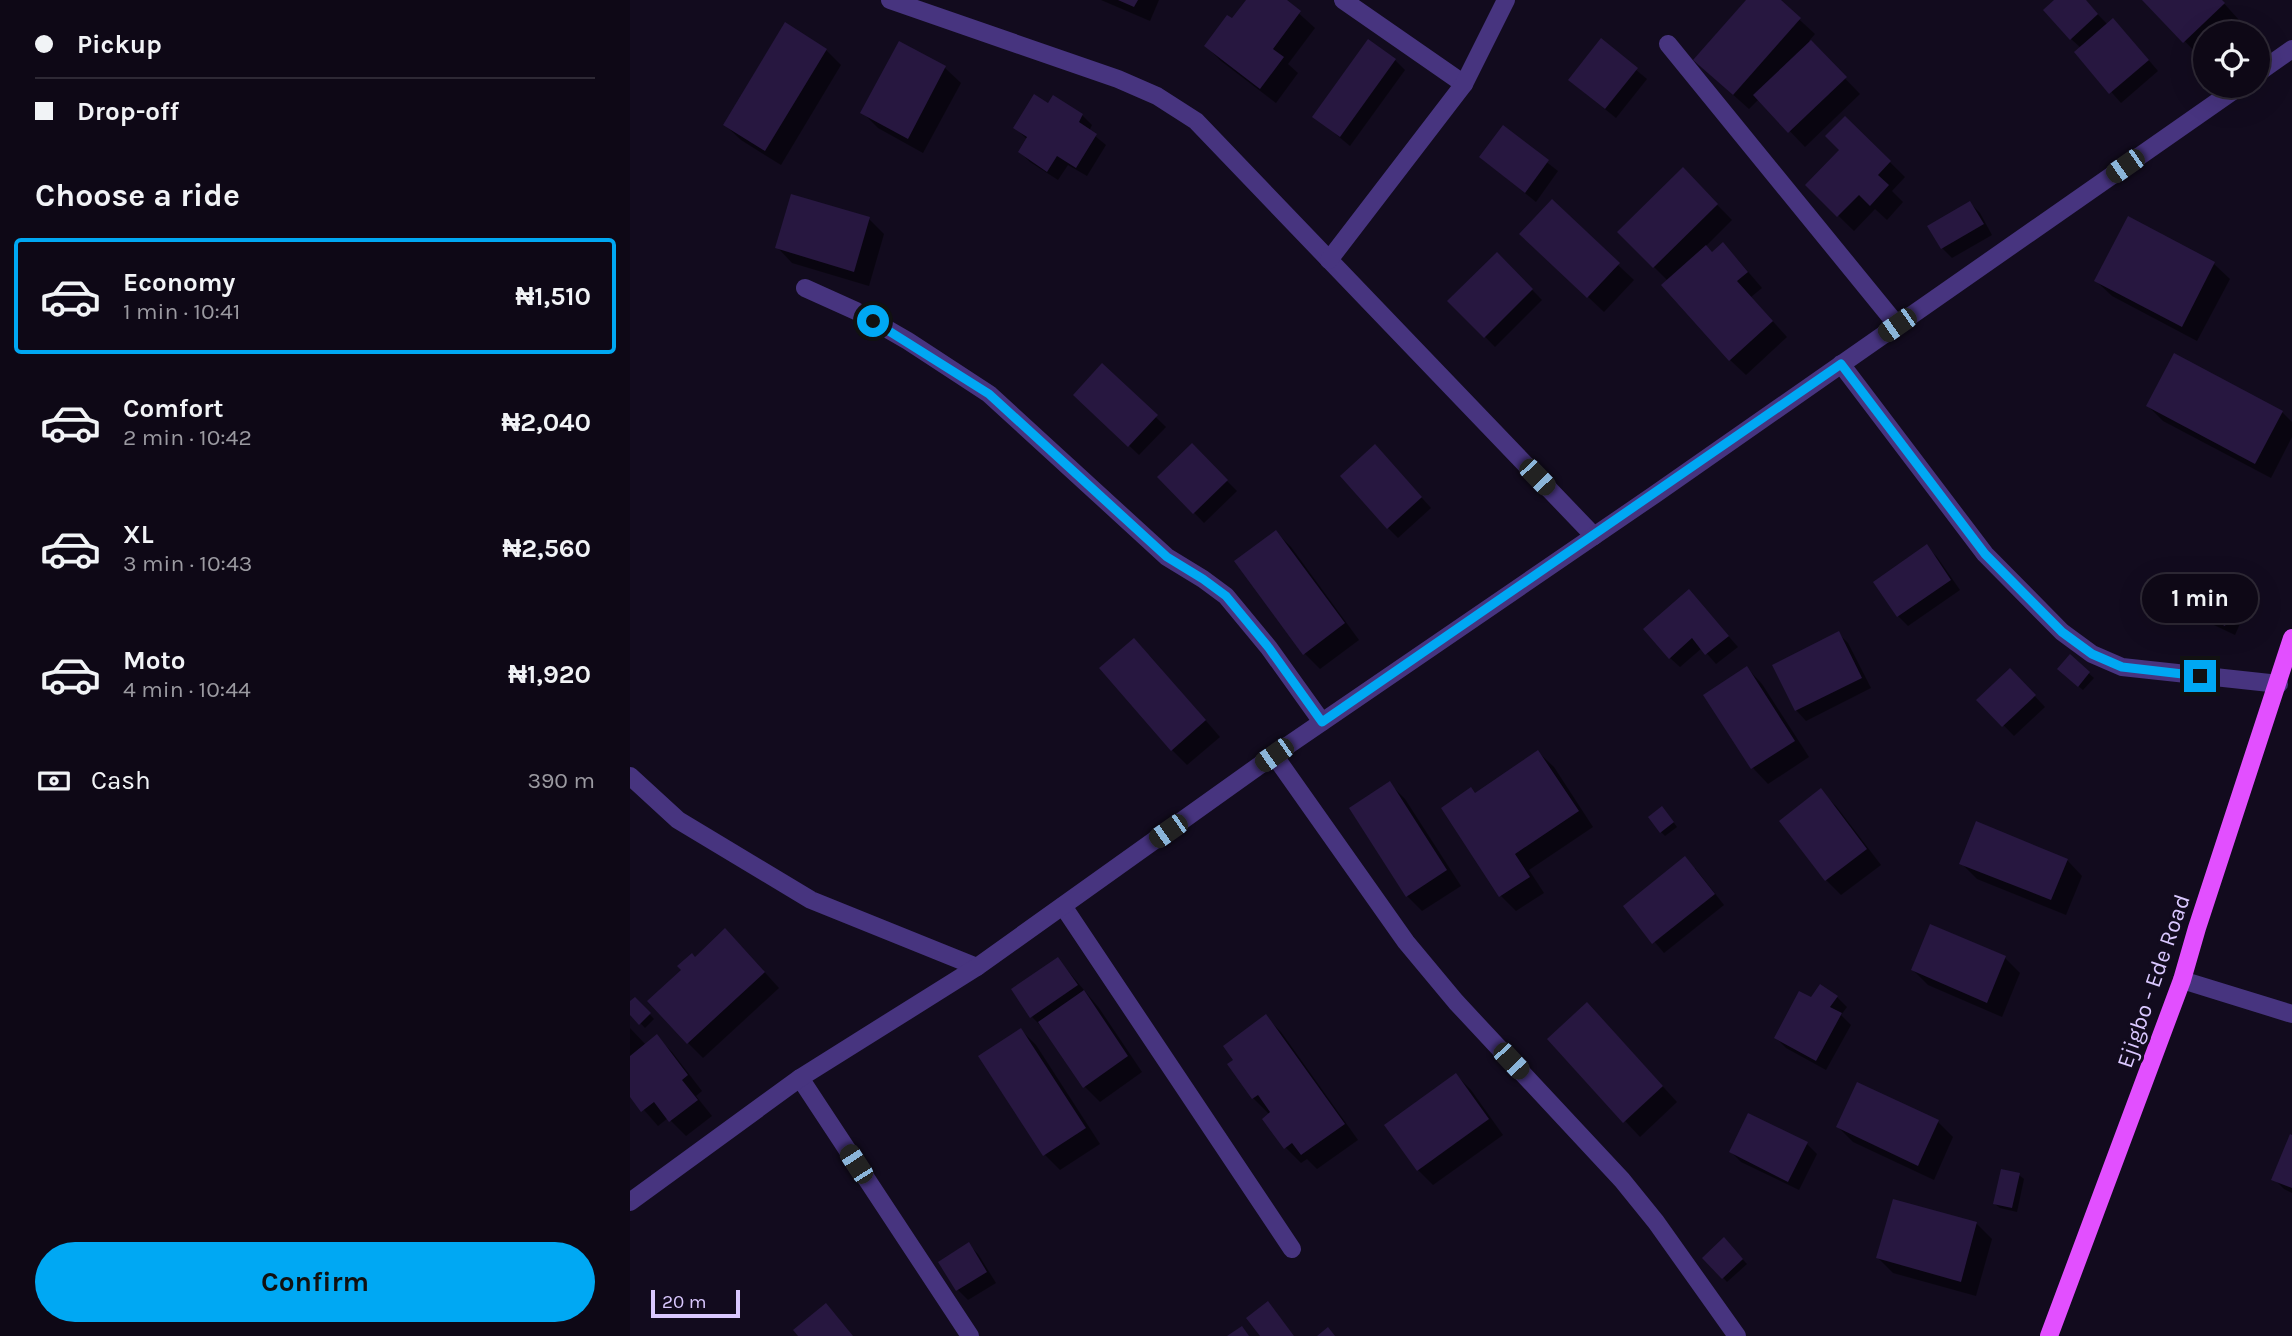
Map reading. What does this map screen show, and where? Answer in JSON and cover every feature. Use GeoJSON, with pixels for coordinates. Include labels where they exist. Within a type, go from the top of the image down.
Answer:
{"type":"FeatureCollection","features":[{"type":"Feature","properties":{"kind":"main road","name":"Ejigbo - Ede Road"},"geometry":{"type":"LineString","coordinates":[[2049,1336],[2182,980],[2292,638]]}},
{"type":"Feature","properties":{"kind":"street"},"geometry":{"type":"LineString","coordinates":[[890,0],[1118,79],[1157,96],[1196,121],[1594,536]]}},
{"type":"Feature","properties":{"kind":"street"},"geometry":{"type":"LineString","coordinates":[[1343,0],[1464,84]]}},
{"type":"Feature","properties":{"kind":"street"},"geometry":{"type":"LineString","coordinates":[[1329,260],[1464,84],[1506,0]]}},
{"type":"Feature","properties":{"kind":"street"},"geometry":{"type":"LineString","coordinates":[[1668,44],[1897,325]]}},
{"type":"Feature","properties":{"kind":"street"},"geometry":{"type":"LineString","coordinates":[[2270,65],[2292,49]]}},
{"type":"Feature","properties":{"kind":"street"},"geometry":{"type":"LineString","coordinates":[[630,1202],[800,1078],[977,967],[1274,755],[1594,536],[2223,98]]}},
{"type":"Feature","properties":{"kind":"street"},"geometry":{"type":"LineString","coordinates":[[805,288],[856,311],[989,394],[1167,557],[1226,596],[1269,648],[1322,722]]}},
{"type":"Feature","properties":{"kind":"street"},"geometry":{"type":"LineString","coordinates":[[1841,364],[1985,554],[2062,632],[2092,654],[2122,667],[2279,684]]}},
{"type":"Feature","properties":{"kind":"street"},"geometry":{"type":"LineString","coordinates":[[1274,755],[1406,942],[1456,1002],[1622,1180],[1656,1222],[1737,1336]]}},
{"type":"Feature","properties":{"kind":"street"},"geometry":{"type":"LineString","coordinates":[[630,776],[678,820],[811,900],[977,967]]}},
{"type":"Feature","properties":{"kind":"street"},"geometry":{"type":"LineString","coordinates":[[1063,906],[1292,1249]]}},
{"type":"Feature","properties":{"kind":"street"},"geometry":{"type":"LineString","coordinates":[[2182,980],[2292,1014]]}},
{"type":"Feature","properties":{"kind":"street"},"geometry":{"type":"LineString","coordinates":[[800,1078],[970,1336]]}},
{"type":"Feature","properties":{"kind":"building"},"geometry":{"type":"Polygon","coordinates":[[[1118,0],[1138,0],[1134,7],[1118,0]]]}},
{"type":"Feature","properties":{"kind":"building"},"geometry":{"type":"Polygon","coordinates":[[[1246,0],[1287,0],[1301,11],[1273,49],[1284,57],[1260,89],[1204,46],[1227,15],[1232,18],[1246,0]]]}},
{"type":"Feature","properties":{"kind":"building"},"geometry":{"type":"Polygon","coordinates":[[[1746,0],[1781,0],[1801,18],[1733,95],[1693,60],[1746,0]]]}},
{"type":"Feature","properties":{"kind":"building"},"geometry":{"type":"Polygon","coordinates":[[[2054,0],[2086,0],[2098,14],[2070,40],[2043,10],[2054,0]]]}},
{"type":"Feature","properties":{"kind":"building"},"geometry":{"type":"Polygon","coordinates":[[[2142,0],[2222,0],[2225,3],[2206,21],[2193,21],[2193,33],[2183,43],[2142,0]]]}},
{"type":"Feature","properties":{"kind":"building"},"geometry":{"type":"Polygon","coordinates":[[[2113,18],[2149,60],[2109,94],[2074,52],[2113,18]]]}},
{"type":"Feature","properties":{"kind":"building"},"geometry":{"type":"Polygon","coordinates":[[[785,22],[827,49],[765,151],[723,125],[785,22]]]}},
{"type":"Feature","properties":{"kind":"building"},"geometry":{"type":"Polygon","coordinates":[[[1601,38],[1638,68],[1605,109],[1568,80],[1601,38]]]}},
{"type":"Feature","properties":{"kind":"building"},"geometry":{"type":"Polygon","coordinates":[[[1368,39],[1396,59],[1340,137],[1312,117],[1368,39]]]}},
{"type":"Feature","properties":{"kind":"building"},"geometry":{"type":"Polygon","coordinates":[[[1811,40],[1847,77],[1788,133],[1753,95],[1811,40]]]}},
{"type":"Feature","properties":{"kind":"building"},"geometry":{"type":"Polygon","coordinates":[[[899,41],[946,66],[908,139],[860,113],[899,41]]]}},
{"type":"Feature","properties":{"kind":"building"},"geometry":{"type":"Polygon","coordinates":[[[1034,94],[1048,103],[1053,95],[1083,114],[1079,122],[1097,134],[1076,168],[1057,156],[1047,172],[1018,152],[1027,137],[1013,128],[1034,94]]]}},
{"type":"Feature","properties":{"kind":"building"},"geometry":{"type":"Polygon","coordinates":[[[1845,116],[1891,161],[1878,175],[1889,185],[1870,206],[1859,195],[1837,217],[1805,185],[1839,150],[1825,136],[1845,116]]]}},
{"type":"Feature","properties":{"kind":"building"},"geometry":{"type":"Polygon","coordinates":[[[1503,125],[1549,160],[1525,193],[1479,157],[1503,125]]]}},
{"type":"Feature","properties":{"kind":"building"},"geometry":{"type":"Polygon","coordinates":[[[1683,167],[1718,204],[1653,268],[1617,232],[1683,167]]]}},
{"type":"Feature","properties":{"kind":"building"},"geometry":{"type":"Polygon","coordinates":[[[791,194],[870,217],[854,272],[775,248],[791,194]]]}},
{"type":"Feature","properties":{"kind":"building"},"geometry":{"type":"Polygon","coordinates":[[[1552,199],[1620,263],[1587,298],[1519,234],[1552,199]]]}},
{"type":"Feature","properties":{"kind":"building"},"geometry":{"type":"Polygon","coordinates":[[[1970,201],[1984,224],[1941,249],[1927,226],[1970,201]]]}},
{"type":"Feature","properties":{"kind":"building"},"geometry":{"type":"Polygon","coordinates":[[[2128,216],[2215,262],[2182,327],[2094,281],[2128,216]]]}},
{"type":"Feature","properties":{"kind":"building"},"geometry":{"type":"Polygon","coordinates":[[[1723,242],[1748,272],[1737,281],[1773,321],[1729,361],[1661,285],[1706,245],[1712,252],[1723,242]]]}},
{"type":"Feature","properties":{"kind":"building"},"geometry":{"type":"Polygon","coordinates":[[[1497,252],[1533,289],[1484,338],[1447,301],[1497,252]]]}},
{"type":"Feature","properties":{"kind":"building"},"geometry":{"type":"Polygon","coordinates":[[[2174,353],[2283,411],[2255,464],[2146,406],[2174,353]]]}},
{"type":"Feature","properties":{"kind":"building"},"geometry":{"type":"Polygon","coordinates":[[[1102,363],[1158,415],[1128,447],[1073,395],[1102,363]]]}},
{"type":"Feature","properties":{"kind":"building"},"geometry":{"type":"Polygon","coordinates":[[[1192,443],[1228,480],[1193,514],[1157,477],[1192,443]]]}},
{"type":"Feature","properties":{"kind":"building"},"geometry":{"type":"Polygon","coordinates":[[[1375,444],[1422,497],[1387,529],[1340,476],[1375,444]]]}},
{"type":"Feature","properties":{"kind":"building"},"geometry":{"type":"Polygon","coordinates":[[[1276,530],[1345,623],[1303,655],[1234,561],[1276,530]]]}},
{"type":"Feature","properties":{"kind":"building"},"geometry":{"type":"Polygon","coordinates":[[[1927,544],[1951,580],[1897,617],[1873,582],[1927,544]]]}},
{"type":"Feature","properties":{"kind":"building"},"geometry":{"type":"Polygon","coordinates":[[[2172,576],[2234,606],[2225,626],[2162,596],[2172,576]]]}},
{"type":"Feature","properties":{"kind":"building"},"geometry":{"type":"Polygon","coordinates":[[[1689,589],[1729,636],[1705,655],[1692,638],[1669,659],[1643,629],[1689,589]]]}},
{"type":"Feature","properties":{"kind":"building"},"geometry":{"type":"Polygon","coordinates":[[[1839,631],[1862,678],[1795,711],[1772,665],[1839,631]]]}},
{"type":"Feature","properties":{"kind":"building"},"geometry":{"type":"Polygon","coordinates":[[[1134,638],[1206,720],[1171,751],[1099,668],[1134,638]]]}},
{"type":"Feature","properties":{"kind":"building"},"geometry":{"type":"Polygon","coordinates":[[[2070,654],[2090,672],[2078,687],[2057,669],[2070,654]]]}},
{"type":"Feature","properties":{"kind":"building"},"geometry":{"type":"Polygon","coordinates":[[[1747,666],[1795,741],[1751,769],[1703,695],[1747,666]]]}},
{"type":"Feature","properties":{"kind":"building"},"geometry":{"type":"Polygon","coordinates":[[[2010,668],[2036,695],[2002,727],[1976,700],[2010,668]]]}},
{"type":"Feature","properties":{"kind":"building"},"geometry":{"type":"Polygon","coordinates":[[[1538,750],[1579,811],[1515,854],[1530,877],[1499,897],[1441,808],[1471,787],[1475,793],[1538,750]]]}},
{"type":"Feature","properties":{"kind":"building"},"geometry":{"type":"Polygon","coordinates":[[[1390,781],[1447,870],[1406,897],[1349,808],[1390,781]]]}},
{"type":"Feature","properties":{"kind":"building"},"geometry":{"type":"Polygon","coordinates":[[[1821,788],[1867,849],[1825,881],[1779,821],[1821,788]]]}},
{"type":"Feature","properties":{"kind":"building"},"geometry":{"type":"Polygon","coordinates":[[[1662,806],[1674,822],[1660,833],[1648,817],[1662,806]]]}},
{"type":"Feature","properties":{"kind":"building"},"geometry":{"type":"Polygon","coordinates":[[[1976,821],[2068,859],[2051,900],[1959,864],[1976,821]]]}},
{"type":"Feature","properties":{"kind":"building"},"geometry":{"type":"Polygon","coordinates":[[[1685,856],[1715,894],[1652,944],[1623,906],[1685,856]]]}},
{"type":"Feature","properties":{"kind":"building"},"geometry":{"type":"Polygon","coordinates":[[[1930,924],[2006,956],[1987,1003],[1911,970],[1930,924]]]}},
{"type":"Feature","properties":{"kind":"building"},"geometry":{"type":"Polygon","coordinates":[[[725,928],[765,972],[687,1044],[647,1001],[681,970],[677,966],[692,953],[695,957],[725,928]]]}},
{"type":"Feature","properties":{"kind":"building"},"geometry":{"type":"Polygon","coordinates":[[[1058,957],[1078,985],[1030,1018],[1011,989],[1058,957]]]}},
{"type":"Feature","properties":{"kind":"building"},"geometry":{"type":"Polygon","coordinates":[[[1820,984],[1838,996],[1830,1007],[1842,1013],[1816,1061],[1774,1038],[1799,991],[1811,997],[1820,984]]]}},
{"type":"Feature","properties":{"kind":"building"},"geometry":{"type":"Polygon","coordinates":[[[1084,990],[1128,1056],[1083,1088],[1038,1022],[1084,990]]]}},
{"type":"Feature","properties":{"kind":"building"},"geometry":{"type":"Polygon","coordinates":[[[635,997],[651,1013],[639,1025],[630,1015],[630,1001],[635,997]]]}},
{"type":"Feature","properties":{"kind":"building"},"geometry":{"type":"Polygon","coordinates":[[[1587,1002],[1663,1086],[1623,1123],[1547,1039],[1587,1002]]]}},
{"type":"Feature","properties":{"kind":"building"},"geometry":{"type":"Polygon","coordinates":[[[1266,1014],[1345,1124],[1301,1155],[1292,1143],[1284,1149],[1262,1119],[1270,1112],[1258,1095],[1252,1099],[1227,1064],[1233,1060],[1223,1046],[1266,1014]]]}},
{"type":"Feature","properties":{"kind":"building"},"geometry":{"type":"Polygon","coordinates":[[[1021,1028],[1086,1128],[1043,1156],[978,1056],[1021,1028]]]}},
{"type":"Feature","properties":{"kind":"building"},"geometry":{"type":"Polygon","coordinates":[[[657,1034],[688,1075],[682,1080],[698,1100],[669,1122],[654,1102],[641,1112],[630,1097],[630,1056],[657,1034]]]}},
{"type":"Feature","properties":{"kind":"building"},"geometry":{"type":"Polygon","coordinates":[[[1456,1073],[1489,1119],[1417,1171],[1384,1125],[1456,1073]]]}},
{"type":"Feature","properties":{"kind":"building"},"geometry":{"type":"Polygon","coordinates":[[[1857,1082],[1939,1120],[1918,1166],[1836,1127],[1857,1082]]]}},
{"type":"Feature","properties":{"kind":"building"},"geometry":{"type":"Polygon","coordinates":[[[1748,1113],[1808,1142],[1788,1182],[1729,1152],[1748,1113]]]}},
{"type":"Feature","properties":{"kind":"building"},"geometry":{"type":"Polygon","coordinates":[[[2290,1134],[2292,1135],[2292,1188],[2271,1180],[2290,1134]]]}},
{"type":"Feature","properties":{"kind":"building"},"geometry":{"type":"Polygon","coordinates":[[[2001,1169],[2020,1173],[2012,1208],[1993,1204],[2001,1169]]]}},
{"type":"Feature","properties":{"kind":"building"},"geometry":{"type":"Polygon","coordinates":[[[1893,1199],[1977,1222],[1961,1282],[1876,1258],[1893,1199]]]}},
{"type":"Feature","properties":{"kind":"building"},"geometry":{"type":"Polygon","coordinates":[[[1724,1237],[1743,1259],[1722,1279],[1702,1258],[1724,1237]]]}},
{"type":"Feature","properties":{"kind":"building"},"geometry":{"type":"Polygon","coordinates":[[[969,1242],[987,1272],[956,1291],[938,1262],[969,1242]]]}},
{"type":"Feature","properties":{"kind":"building"},"geometry":{"type":"Polygon","coordinates":[[[1268,1301],[1294,1336],[1260,1336],[1246,1318],[1268,1301]]]}},
{"type":"Feature","properties":{"kind":"building"},"geometry":{"type":"Polygon","coordinates":[[[826,1303],[853,1336],[798,1336],[793,1330],[826,1303]]]}},
{"type":"Feature","properties":{"kind":"building"},"geometry":{"type":"Polygon","coordinates":[[[1242,1326],[1249,1336],[1227,1336],[1242,1326]]]}},
{"type":"Feature","properties":{"kind":"building"},"geometry":{"type":"Polygon","coordinates":[[[1328,1327],[1335,1336],[1317,1336],[1328,1327]]]}},
{"type":"Feature","properties":{"kind":"route"},"geometry":{"type":"LineString","coordinates":[[873,321],[989,394],[1167,557],[1226,596],[1269,648],[1322,722],[1841,364],[1985,554],[2062,632],[2092,654],[2122,667],[2200,676]]}}]}
